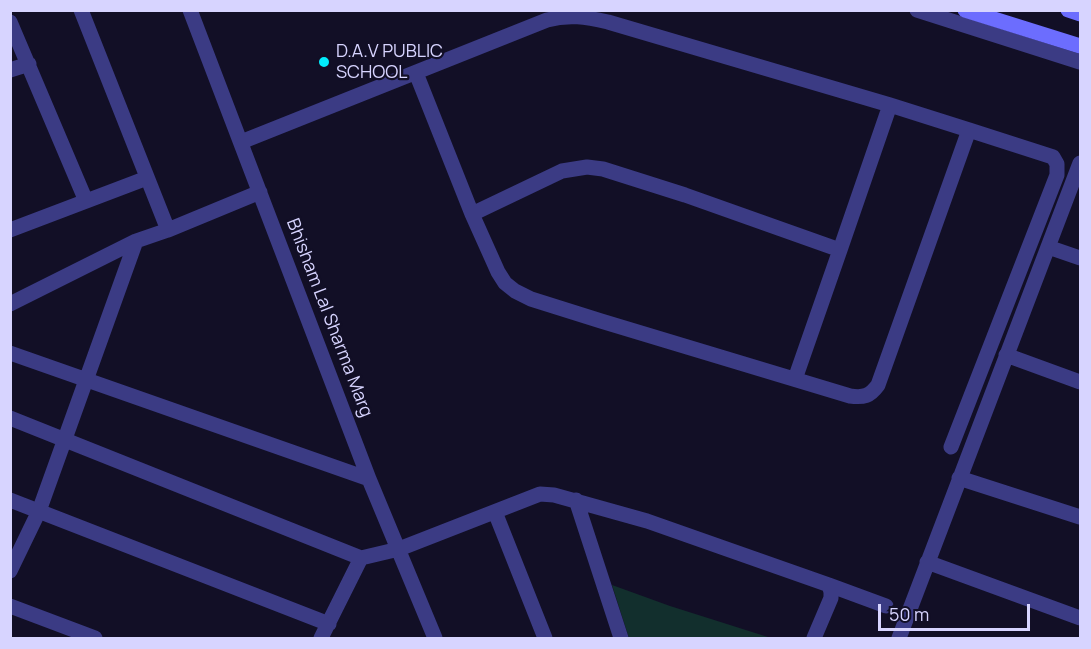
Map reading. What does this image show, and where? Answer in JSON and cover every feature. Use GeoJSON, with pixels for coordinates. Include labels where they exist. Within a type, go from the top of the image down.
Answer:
{"type":"FeatureCollection","features":[{"type":"Feature","properties":{"kind":"main road"},"geometry":{"type":"LineString","coordinates":[[965,10],[1080,46]]}},
{"type":"Feature","properties":{"kind":"main road"},"geometry":{"type":"LineString","coordinates":[[1068,10],[1080,14]]}},
{"type":"Feature","properties":{"kind":"street"},"geometry":{"type":"LineString","coordinates":[[81,10],[168,230]]}},
{"type":"Feature","properties":{"kind":"street","name":"Bhisham Lal Sharma Marg"},"geometry":{"type":"LineString","coordinates":[[189,10],[369,479],[435,639]]}},
{"type":"Feature","properties":{"kind":"street"},"geometry":{"type":"LineString","coordinates":[[917,10],[1080,62]]}},
{"type":"Feature","properties":{"kind":"street"},"geometry":{"type":"LineString","coordinates":[[241,142],[547,20],[564,16],[585,16],[890,105],[1053,157],[1057,164],[1058,175],[951,447]]}},
{"type":"Feature","properties":{"kind":"street"},"geometry":{"type":"LineString","coordinates":[[10,22],[86,201]]}},
{"type":"Feature","properties":{"kind":"street"},"geometry":{"type":"LineString","coordinates":[[10,70],[29,63]]}},
{"type":"Feature","properties":{"kind":"street"},"geometry":{"type":"LineString","coordinates":[[416,73],[472,214],[498,272],[505,283],[515,291],[531,299],[601,321],[862,398],[872,393],[878,385],[969,130]]}},
{"type":"Feature","properties":{"kind":"street"},"geometry":{"type":"LineString","coordinates":[[795,379],[890,105]]}},
{"type":"Feature","properties":{"kind":"street"},"geometry":{"type":"LineString","coordinates":[[899,639],[1048,247],[1077,180],[1080,162]]}},
{"type":"Feature","properties":{"kind":"street"},"geometry":{"type":"LineString","coordinates":[[472,214],[562,171],[587,167],[603,169],[685,195],[840,250]]}},
{"type":"Feature","properties":{"kind":"street"},"geometry":{"type":"LineString","coordinates":[[10,230],[147,178]]}},
{"type":"Feature","properties":{"kind":"street"},"geometry":{"type":"LineString","coordinates":[[10,304],[136,241],[260,192]]}},
{"type":"Feature","properties":{"kind":"street"},"geometry":{"type":"LineString","coordinates":[[10,571],[39,511],[136,241]]}},
{"type":"Feature","properties":{"kind":"street"},"geometry":{"type":"LineString","coordinates":[[1048,247],[1080,258]]}},
{"type":"Feature","properties":{"kind":"street"},"geometry":{"type":"LineString","coordinates":[[10,353],[369,479]]}},
{"type":"Feature","properties":{"kind":"street"},"geometry":{"type":"LineString","coordinates":[[1006,356],[1080,382]]}},
{"type":"Feature","properties":{"kind":"street"},"geometry":{"type":"LineString","coordinates":[[10,418],[362,558],[399,549],[540,494],[576,500],[647,521],[886,606]]}},
{"type":"Feature","properties":{"kind":"street"},"geometry":{"type":"LineString","coordinates":[[959,478],[1080,517]]}},
{"type":"Feature","properties":{"kind":"street"},"geometry":{"type":"LineString","coordinates":[[10,500],[328,624]]}},
{"type":"Feature","properties":{"kind":"street"},"geometry":{"type":"LineString","coordinates":[[576,500],[621,639]]}},
{"type":"Feature","properties":{"kind":"street"},"geometry":{"type":"LineString","coordinates":[[495,512],[545,639]]}},
{"type":"Feature","properties":{"kind":"street"},"geometry":{"type":"LineString","coordinates":[[321,639],[362,558]]}},
{"type":"Feature","properties":{"kind":"street"},"geometry":{"type":"LineString","coordinates":[[927,562],[1080,618]]}},
{"type":"Feature","properties":{"kind":"street"},"geometry":{"type":"LineString","coordinates":[[814,639],[831,598],[829,585]]}},
{"type":"Feature","properties":{"kind":"street"},"geometry":{"type":"LineString","coordinates":[[10,606],[95,639]]}},
{"type":"Feature","properties":{"kind":"green space"},"geometry":{"type":"Polygon","coordinates":[[[612,585],[670,606],[771,638],[629,638],[612,585]]]}},
{"type":"Feature","properties":{"kind":"place","name":"D.A.V PUBLIC SCHOOL"},"geometry":{"type":"Point","coordinates":[324,62]}}]}
